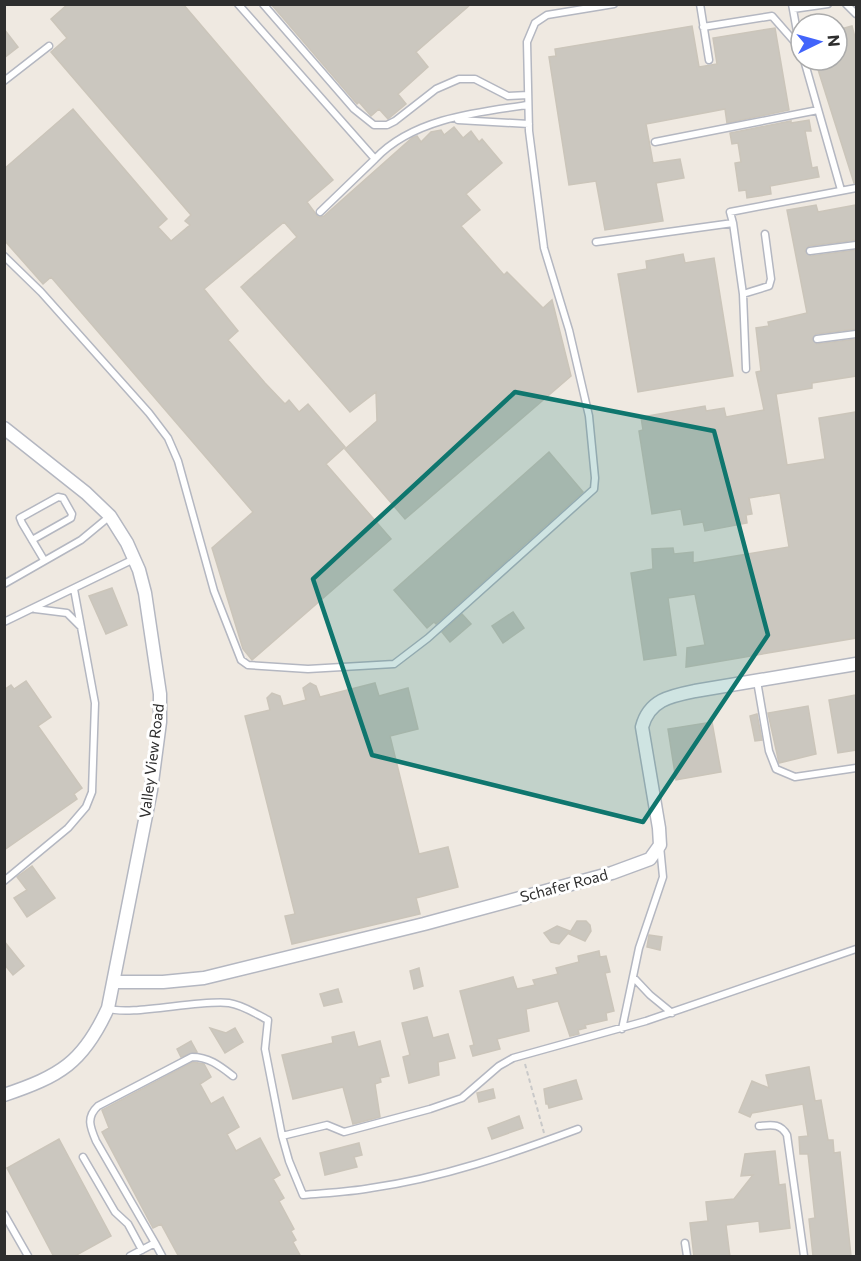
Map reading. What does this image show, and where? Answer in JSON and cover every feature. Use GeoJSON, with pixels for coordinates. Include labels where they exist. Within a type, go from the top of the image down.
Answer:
{"type":"FeatureCollection","features":[{"type":"Feature","properties":{"kind":"street","name":"Valley View Road"},"geometry":{"type":"LineString","coordinates":[[4,428],[86,493],[110,516],[134,559],[145,593],[160,694],[160,722],[151,790],[108,1008],[97,1032],[81,1054],[61,1072],[40,1083],[4,1095]]}},
{"type":"Feature","properties":{"kind":"street"},"geometry":{"type":"LineString","coordinates":[[660,845],[642,727],[645,716],[654,704],[672,696],[856,664]]}},
{"type":"Feature","properties":{"kind":"street","name":"Schafer Road"},"geometry":{"type":"LineString","coordinates":[[114,982],[163,982],[204,978],[424,924],[612,873],[651,859],[660,845]]}},
{"type":"Feature","properties":{"kind":"lane"},"geometry":{"type":"LineString","coordinates":[[238,4],[375,159]]}},
{"type":"Feature","properties":{"kind":"lane"},"geometry":{"type":"LineString","coordinates":[[263,4],[354,109],[374,125],[387,125],[395,121],[436,89],[459,79],[475,79],[508,96],[528,95]]}},
{"type":"Feature","properties":{"kind":"lane"},"geometry":{"type":"LineString","coordinates":[[4,256],[41,292],[149,412],[168,438],[178,461],[214,591],[237,653],[242,660],[248,664],[272,667],[388,666],[428,638],[591,494],[596,484],[590,416],[569,330],[544,248],[529,128],[527,42],[535,23],[547,15],[614,4]]}},
{"type":"Feature","properties":{"kind":"lane"},"geometry":{"type":"LineString","coordinates":[[700,4],[709,60]]}},
{"type":"Feature","properties":{"kind":"lane"},"geometry":{"type":"LineString","coordinates":[[793,7],[828,4]]}},
{"type":"Feature","properties":{"kind":"lane"},"geometry":{"type":"LineString","coordinates":[[846,4],[856,14]]}},
{"type":"Feature","properties":{"kind":"lane"},"geometry":{"type":"LineString","coordinates":[[704,27],[772,16],[789,35]]}},
{"type":"Feature","properties":{"kind":"lane"},"geometry":{"type":"LineString","coordinates":[[4,81],[49,46]]}},
{"type":"Feature","properties":{"kind":"lane"},"geometry":{"type":"LineString","coordinates":[[807,72],[842,190]]}},
{"type":"Feature","properties":{"kind":"lane"},"geometry":{"type":"LineString","coordinates":[[320,212],[375,159],[414,130],[480,112],[528,105]]}},
{"type":"Feature","properties":{"kind":"lane"},"geometry":{"type":"LineString","coordinates":[[656,142],[818,110]]}},
{"type":"Feature","properties":{"kind":"lane"},"geometry":{"type":"LineString","coordinates":[[455,120],[529,128]]}},
{"type":"Feature","properties":{"kind":"lane"},"geometry":{"type":"LineString","coordinates":[[746,369],[743,294],[730,212],[856,188]]}},
{"type":"Feature","properties":{"kind":"lane"},"geometry":{"type":"LineString","coordinates":[[596,242],[732,223]]}},
{"type":"Feature","properties":{"kind":"lane"},"geometry":{"type":"LineString","coordinates":[[743,294],[769,286],[771,275],[765,234]]}},
{"type":"Feature","properties":{"kind":"lane"},"geometry":{"type":"LineString","coordinates":[[810,251],[856,245]]}},
{"type":"Feature","properties":{"kind":"lane"},"geometry":{"type":"LineString","coordinates":[[817,339],[856,334]]}},
{"type":"Feature","properties":{"kind":"lane"},"geometry":{"type":"LineString","coordinates":[[32,540],[71,518],[72,514],[63,498],[58,497],[20,518],[32,540],[44,560]]}},
{"type":"Feature","properties":{"kind":"lane"},"geometry":{"type":"LineString","coordinates":[[4,584],[89,534],[110,516]]}},
{"type":"Feature","properties":{"kind":"lane"},"geometry":{"type":"LineString","coordinates":[[4,622],[134,559]]}},
{"type":"Feature","properties":{"kind":"lane"},"geometry":{"type":"LineString","coordinates":[[4,881],[68,828],[86,807],[92,792],[95,703],[74,589]]}},
{"type":"Feature","properties":{"kind":"lane"},"geometry":{"type":"LineString","coordinates":[[29,610],[48,609],[67,613],[82,628]]}},
{"type":"Feature","properties":{"kind":"lane"},"geometry":{"type":"LineString","coordinates":[[757,681],[769,751],[776,768],[795,777],[856,768]]}},
{"type":"Feature","properties":{"kind":"lane"},"geometry":{"type":"LineString","coordinates":[[622,1029],[645,928],[663,878],[660,845]]}},
{"type":"Feature","properties":{"kind":"lane"},"geometry":{"type":"LineString","coordinates":[[282,1136],[327,1125],[344,1132],[430,1109],[462,1098],[499,1066],[522,1055],[622,1029],[856,949]]}},
{"type":"Feature","properties":{"kind":"lane"},"geometry":{"type":"LineString","coordinates":[[633,976],[650,995],[672,1013]]}},
{"type":"Feature","properties":{"kind":"lane"},"geometry":{"type":"LineString","coordinates":[[108,1008],[123,1011],[157,1006],[230,1003],[268,1020],[265,1049],[282,1136],[288,1161],[303,1195],[393,1184],[498,1159],[578,1129]]}},
{"type":"Feature","properties":{"kind":"lane"},"geometry":{"type":"LineString","coordinates":[[162,1257],[96,1141],[90,1117],[98,1106],[192,1058],[201,1057],[217,1064],[233,1076]]}},
{"type":"Feature","properties":{"kind":"lane"},"geometry":{"type":"LineString","coordinates":[[759,1126],[775,1124],[783,1128],[787,1135],[804,1257]]}},
{"type":"Feature","properties":{"kind":"lane"},"geometry":{"type":"LineString","coordinates":[[83,1157],[115,1212],[128,1224],[140,1253]]}},
{"type":"Feature","properties":{"kind":"lane"},"geometry":{"type":"LineString","coordinates":[[4,1214],[28,1257]]}},
{"type":"Feature","properties":{"kind":"lane"},"geometry":{"type":"LineString","coordinates":[[130,1257],[155,1243]]}},
{"type":"Feature","properties":{"kind":"lane"},"geometry":{"type":"LineString","coordinates":[[685,1243],[687,1257]]}},
{"type":"Feature","properties":{"kind":"path"},"geometry":{"type":"LineString","coordinates":[[522,1055],[546,1141]]}},
{"type":"Feature","properties":{"kind":"highlighted area"},"geometry":{"type":"Polygon","coordinates":[[[515,392],[714,431],[768,635],[643,822],[372,755],[313,579],[515,392]]]}},
{"type":"Feature","properties":{"kind":"building"},"geometry":{"type":"Polygon","coordinates":[[[68,4],[183,4],[333,180],[307,202],[318,217],[324,216],[412,138],[417,136],[421,142],[431,132],[441,130],[444,135],[454,127],[463,138],[471,131],[479,142],[482,139],[502,163],[466,194],[480,210],[461,226],[504,275],[507,272],[543,308],[552,300],[571,376],[405,519],[345,449],[377,421],[376,392],[350,412],[241,287],[297,237],[284,222],[204,289],[238,331],[228,340],[265,383],[285,404],[289,400],[299,412],[308,404],[345,447],[326,464],[391,539],[252,660],[243,649],[212,548],[253,512],[51,277],[43,284],[4,240],[4,169],[73,109],[167,219],[158,227],[171,241],[190,225],[185,221],[191,215],[51,52],[67,38],[51,19],[68,4]]]}},
{"type":"Feature","properties":{"kind":"building"},"geometry":{"type":"Polygon","coordinates":[[[271,4],[471,4],[416,52],[428,67],[398,94],[406,104],[388,119],[379,109],[371,116],[359,102],[357,104],[271,4]]]}},
{"type":"Feature","properties":{"kind":"building"},"geometry":{"type":"Polygon","coordinates":[[[692,26],[699,67],[717,64],[713,38],[775,28],[789,110],[727,123],[725,109],[646,124],[653,163],[680,159],[684,178],[656,183],[663,221],[605,230],[596,181],[569,185],[549,57],[556,56],[555,49],[692,26]]]}},
{"type":"Feature","properties":{"kind":"building"},"geometry":{"type":"Polygon","coordinates":[[[852,26],[856,41],[856,183],[854,183],[819,72],[849,72],[849,27],[852,26]]]}},
{"type":"Feature","properties":{"kind":"building"},"geometry":{"type":"Polygon","coordinates":[[[4,29],[18,47],[4,58],[4,29]]]}},
{"type":"Feature","properties":{"kind":"building"},"geometry":{"type":"Polygon","coordinates":[[[809,120],[811,131],[805,131],[812,168],[817,167],[819,177],[770,186],[771,194],[747,198],[746,190],[739,191],[735,163],[741,162],[738,143],[732,144],[730,133],[791,121],[791,123],[809,120]]]}},
{"type":"Feature","properties":{"kind":"building"},"geometry":{"type":"Polygon","coordinates":[[[816,205],[818,212],[856,205],[856,240],[809,246],[805,251],[811,256],[856,250],[856,329],[816,334],[812,339],[817,344],[856,339],[856,376],[812,383],[812,388],[776,394],[787,465],[825,459],[819,418],[856,412],[856,638],[686,667],[687,648],[705,645],[695,594],[668,598],[676,655],[644,660],[631,573],[653,569],[652,549],[673,548],[674,554],[693,552],[693,563],[789,547],[780,493],[749,498],[752,514],[746,515],[747,523],[705,531],[703,522],[684,525],[681,509],[652,514],[639,431],[643,430],[641,417],[705,406],[706,411],[724,408],[726,417],[764,410],[756,372],[761,371],[756,328],[769,326],[768,322],[807,313],[787,210],[816,205]]]}},
{"type":"Feature","properties":{"kind":"building"},"geometry":{"type":"Polygon","coordinates":[[[683,254],[685,263],[714,258],[733,376],[638,392],[618,274],[647,269],[646,261],[683,254]]]}},
{"type":"Feature","properties":{"kind":"building"},"geometry":{"type":"Polygon","coordinates":[[[549,452],[583,492],[436,624],[434,622],[427,628],[394,590],[549,452]]]}},
{"type":"Feature","properties":{"kind":"building"},"geometry":{"type":"Polygon","coordinates":[[[112,588],[127,625],[106,634],[89,596],[112,588]]]}},
{"type":"Feature","properties":{"kind":"building"},"geometry":{"type":"Polygon","coordinates":[[[513,612],[524,628],[503,643],[492,626],[513,612]]]}},
{"type":"Feature","properties":{"kind":"building"},"geometry":{"type":"Polygon","coordinates":[[[462,614],[471,624],[450,642],[442,632],[462,614]]]}},
{"type":"Feature","properties":{"kind":"building"},"geometry":{"type":"Polygon","coordinates":[[[26,681],[51,717],[38,726],[82,788],[74,794],[77,799],[4,850],[4,690],[11,685],[14,689],[26,681]]]}},
{"type":"Feature","properties":{"kind":"building"},"geometry":{"type":"Polygon","coordinates":[[[310,683],[316,686],[320,697],[375,683],[379,696],[408,688],[418,729],[390,736],[419,854],[448,847],[458,887],[416,898],[420,914],[292,944],[285,916],[295,914],[245,716],[270,710],[267,698],[272,693],[280,696],[283,706],[306,700],[303,688],[310,683]]]}},
{"type":"Feature","properties":{"kind":"building"},"geometry":{"type":"Polygon","coordinates":[[[856,695],[856,750],[838,753],[829,700],[856,695]]]}},
{"type":"Feature","properties":{"kind":"building"},"geometry":{"type":"Polygon","coordinates":[[[808,706],[816,754],[779,763],[768,713],[808,706]]]}},
{"type":"Feature","properties":{"kind":"building"},"geometry":{"type":"Polygon","coordinates":[[[757,714],[762,740],[755,741],[750,716],[757,714]]]}},
{"type":"Feature","properties":{"kind":"building"},"geometry":{"type":"Polygon","coordinates":[[[712,722],[721,772],[676,780],[668,729],[712,722]]]}},
{"type":"Feature","properties":{"kind":"building"},"geometry":{"type":"Polygon","coordinates":[[[32,866],[55,898],[27,917],[14,898],[27,890],[17,877],[32,866]]]}},
{"type":"Feature","properties":{"kind":"building"},"geometry":{"type":"Polygon","coordinates":[[[577,921],[586,921],[590,925],[591,931],[585,941],[569,934],[577,921]]]}},
{"type":"Feature","properties":{"kind":"building"},"geometry":{"type":"Polygon","coordinates":[[[557,926],[570,931],[559,944],[551,942],[544,933],[557,926]]]}},
{"type":"Feature","properties":{"kind":"building"},"geometry":{"type":"Polygon","coordinates":[[[649,935],[662,937],[660,950],[647,947],[649,935]]]}},
{"type":"Feature","properties":{"kind":"building"},"geometry":{"type":"Polygon","coordinates":[[[4,941],[24,966],[13,975],[4,964],[4,941]]]}},
{"type":"Feature","properties":{"kind":"building"},"geometry":{"type":"Polygon","coordinates":[[[599,951],[600,957],[606,956],[610,972],[605,973],[614,1011],[606,1013],[607,1020],[585,1025],[586,1028],[578,1030],[579,1034],[570,1036],[558,1001],[526,1009],[529,1031],[497,1039],[500,1049],[473,1056],[470,1046],[474,1045],[460,991],[513,977],[517,989],[535,985],[533,980],[558,974],[556,968],[579,962],[578,956],[599,951]]]}},
{"type":"Feature","properties":{"kind":"building"},"geometry":{"type":"Polygon","coordinates":[[[419,968],[423,986],[414,989],[410,971],[419,968]]]}},
{"type":"Feature","properties":{"kind":"building"},"geometry":{"type":"Polygon","coordinates":[[[338,989],[342,1002],[324,1006],[320,994],[338,989]]]}},
{"type":"Feature","properties":{"kind":"building"},"geometry":{"type":"Polygon","coordinates":[[[427,1017],[433,1038],[448,1034],[455,1058],[438,1062],[439,1075],[409,1083],[403,1057],[410,1055],[402,1023],[427,1017]]]}},
{"type":"Feature","properties":{"kind":"building"},"geometry":{"type":"Polygon","coordinates":[[[210,1028],[226,1033],[235,1028],[243,1042],[225,1053],[210,1028]]]}},
{"type":"Feature","properties":{"kind":"building"},"geometry":{"type":"Polygon","coordinates":[[[354,1032],[358,1047],[380,1041],[389,1076],[380,1078],[381,1082],[375,1084],[380,1117],[353,1124],[343,1087],[293,1099],[282,1055],[333,1043],[332,1037],[354,1032]]]}},
{"type":"Feature","properties":{"kind":"building"},"geometry":{"type":"Polygon","coordinates":[[[191,1041],[197,1052],[181,1057],[177,1049],[191,1041]]]}},
{"type":"Feature","properties":{"kind":"building"},"geometry":{"type":"Polygon","coordinates":[[[193,1062],[204,1064],[211,1077],[200,1084],[211,1104],[223,1097],[239,1127],[227,1134],[236,1151],[260,1138],[280,1175],[273,1179],[284,1198],[279,1201],[294,1229],[291,1231],[296,1240],[293,1242],[301,1257],[179,1257],[161,1224],[153,1228],[102,1132],[109,1128],[102,1110],[193,1062]]]}},
{"type":"Feature","properties":{"kind":"building"},"geometry":{"type":"Polygon","coordinates":[[[809,1067],[815,1101],[821,1100],[828,1140],[833,1140],[834,1153],[840,1152],[851,1256],[813,1256],[809,1219],[815,1218],[808,1154],[800,1154],[799,1137],[808,1136],[803,1104],[752,1113],[750,1117],[739,1112],[752,1081],[769,1088],[766,1075],[809,1067]]]}},
{"type":"Feature","properties":{"kind":"building"},"geometry":{"type":"Polygon","coordinates":[[[576,1080],[582,1099],[549,1108],[546,1104],[544,1089],[576,1080]]]}},
{"type":"Feature","properties":{"kind":"building"},"geometry":{"type":"Polygon","coordinates":[[[493,1089],[495,1098],[479,1102],[477,1093],[493,1089]]]}},
{"type":"Feature","properties":{"kind":"building"},"geometry":{"type":"Polygon","coordinates":[[[519,1116],[523,1128],[492,1139],[488,1128],[519,1116]]]}},
{"type":"Feature","properties":{"kind":"building"},"geometry":{"type":"Polygon","coordinates":[[[59,1139],[111,1236],[73,1257],[54,1257],[7,1168],[59,1139]]]}},
{"type":"Feature","properties":{"kind":"building"},"geometry":{"type":"Polygon","coordinates":[[[359,1143],[362,1155],[354,1157],[357,1167],[325,1175],[320,1153],[359,1143]]]}},
{"type":"Feature","properties":{"kind":"building"},"geometry":{"type":"Polygon","coordinates":[[[775,1151],[779,1185],[785,1184],[790,1228],[760,1232],[759,1221],[726,1225],[730,1257],[694,1257],[690,1223],[708,1221],[706,1202],[734,1199],[753,1175],[741,1176],[745,1154],[775,1151]]]}}]}
